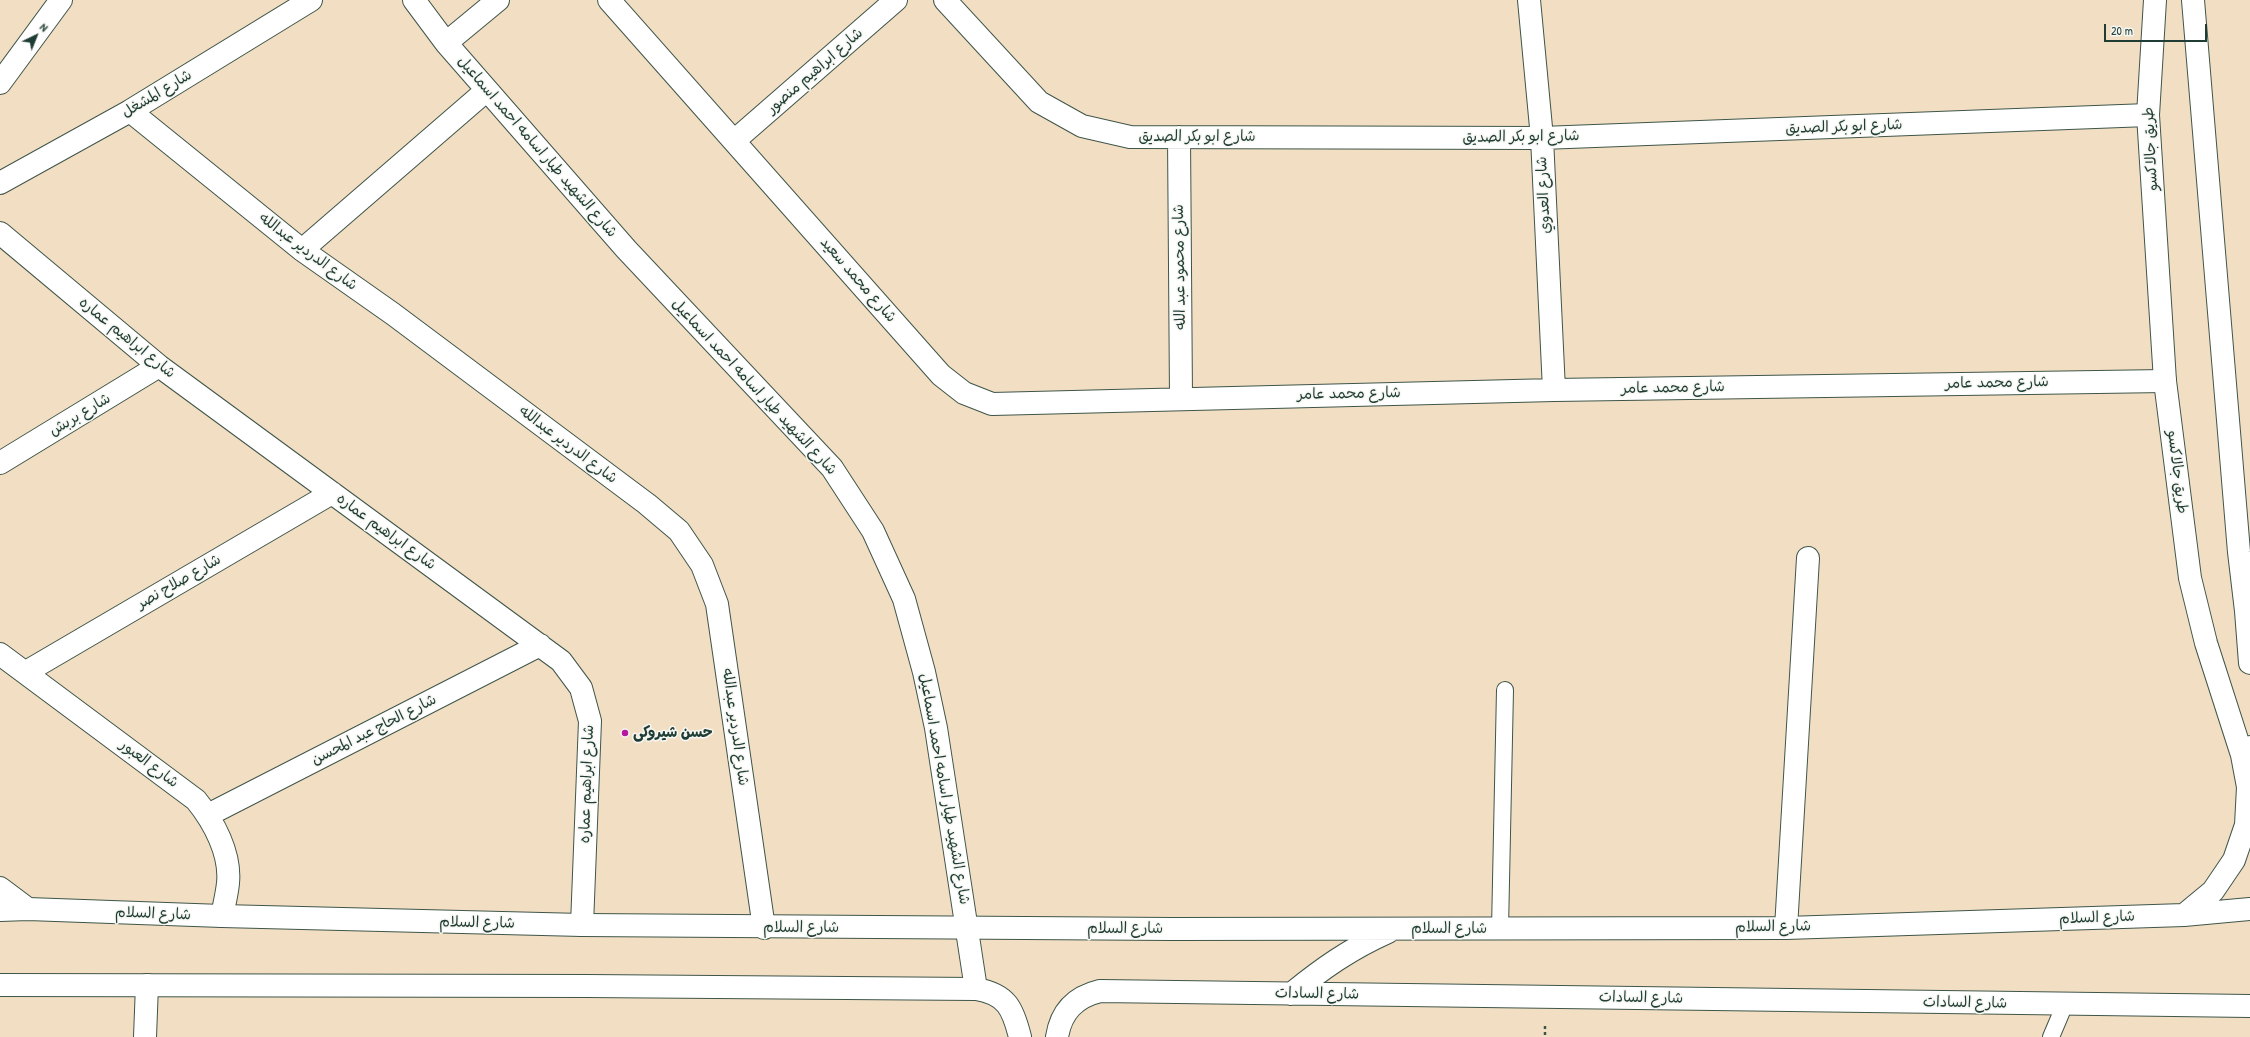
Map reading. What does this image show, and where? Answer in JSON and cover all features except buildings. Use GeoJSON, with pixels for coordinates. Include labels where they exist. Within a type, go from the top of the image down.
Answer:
{"type":"FeatureCollection","features":[{"type":"Feature","properties":{"kind":"main road"},"geometry":{"type":"LineString","coordinates":[[0,83],[61,0]]}},
{"type":"Feature","properties":{"kind":"main road","name":"شارع المشغل"},"geometry":{"type":"LineString","coordinates":[[0,183],[130,111],[311,0]]}},
{"type":"Feature","properties":{"kind":"main road","name":"شارع الشهيد طيار اسامه احمد اسماعيل"},"geometry":{"type":"LineString","coordinates":[[414,0],[446,44],[626,249],[832,468],[873,530],[904,599],[924,672],[936,728],[968,928],[976,989]]}},
{"type":"Feature","properties":{"kind":"main road"},"geometry":{"type":"LineString","coordinates":[[446,44],[498,0]]}},
{"type":"Feature","properties":{"kind":"main road","name":"شارع محمد سعيد"},"geometry":{"type":"LineString","coordinates":[[609,0],[941,375],[964,393],[992,404],[1181,398]]}},
{"type":"Feature","properties":{"kind":"main road","name":"شارع ابراهيم منصور"},"geometry":{"type":"LineString","coordinates":[[734,141],[896,0]]}},
{"type":"Feature","properties":{"kind":"main road","name":"شارع ابو بكر الصديق"},"geometry":{"type":"LineString","coordinates":[[945,0],[1039,102],[1082,126],[1130,137],[1542,138],[2148,115]]}},
{"type":"Feature","properties":{"kind":"main road","name":"شارع العدوي"},"geometry":{"type":"LineString","coordinates":[[1529,0],[1542,138],[1554,390]]}},
{"type":"Feature","properties":{"kind":"main road","name":"طريق جالاكسو"},"geometry":{"type":"LineString","coordinates":[[2155,0],[2148,115],[2165,381],[2190,578],[2206,643],[2242,755],[2249,788],[2246,825],[2234,860],[2213,891],[2184,915]]}},
{"type":"Feature","properties":{"kind":"main road"},"geometry":{"type":"LineString","coordinates":[[2194,0],[2238,552],[2246,611],[2250,663]]}},
{"type":"Feature","properties":{"kind":"main road"},"geometry":{"type":"LineString","coordinates":[[302,250],[487,90]]}},
{"type":"Feature","properties":{"kind":"main road","name":"شارع الدردير عبدالله"},"geometry":{"type":"LineString","coordinates":[[130,111],[302,250],[393,314],[647,504],[679,531],[702,565],[717,604],[764,928]]}},
{"type":"Feature","properties":{"kind":"main road","name":"شارع محمود عبد الله"},"geometry":{"type":"LineString","coordinates":[[1179,137],[1181,398]]}},
{"type":"Feature","properties":{"kind":"main road","name":"شارع ابراهيم عماره"},"geometry":{"type":"LineString","coordinates":[[0,233],[159,366],[561,661],[581,688],[590,721],[582,925]]}},
{"type":"Feature","properties":{"kind":"main road","name":"شارع بربش"},"geometry":{"type":"LineString","coordinates":[[0,463],[159,366]]}},
{"type":"Feature","properties":{"kind":"main road","name":"شارع محمد عامر"},"geometry":{"type":"LineString","coordinates":[[1181,398],[1554,390],[2165,381]]}},
{"type":"Feature","properties":{"kind":"main road","name":"شارع صلاح نصر"},"geometry":{"type":"LineString","coordinates":[[26,672],[332,493]]}},
{"type":"Feature","properties":{"kind":"main road"},"geometry":{"type":"LineString","coordinates":[[1786,928],[1808,558]]}},
{"type":"Feature","properties":{"kind":"main road","name":"شارع الحاج عبد المحسن"},"geometry":{"type":"LineString","coordinates":[[208,815],[540,645]]}},
{"type":"Feature","properties":{"kind":"main road","name":"شارع العبور"},"geometry":{"type":"LineString","coordinates":[[0,654],[196,800],[208,815],[224,846],[229,882],[222,916]]}},
{"type":"Feature","properties":{"kind":"main road"},"geometry":{"type":"LineString","coordinates":[[2249,788],[2250,747]]}},
{"type":"Feature","properties":{"kind":"main road"},"geometry":{"type":"LineString","coordinates":[[0,888],[28,909]]}},
{"type":"Feature","properties":{"kind":"main road","name":"شارع السلام"},"geometry":{"type":"LineString","coordinates":[[0,910],[28,909],[222,916],[764,928],[1500,929],[1786,928],[2184,915],[2250,909]]}},
{"type":"Feature","properties":{"kind":"main road"},"geometry":{"type":"LineString","coordinates":[[1291,994],[1322,969],[1357,946],[1395,929]]}},
{"type":"Feature","properties":{"kind":"main road"},"geometry":{"type":"LineString","coordinates":[[0,985],[586,986],[976,989],[998,996],[1008,1004],[1013,1014],[1020,1037]]}},
{"type":"Feature","properties":{"kind":"main road"},"geometry":{"type":"LineString","coordinates":[[145,1037],[147,986]]}},
{"type":"Feature","properties":{"kind":"main road","name":"شارع السادات"},"geometry":{"type":"LineString","coordinates":[[1057,1037],[1063,1016],[1069,1007],[1088,994],[1100,992],[2250,1006]]}},
{"type":"Feature","properties":{"kind":"lane"},"geometry":{"type":"LineString","coordinates":[[1500,929],[1505,690]]}},
{"type":"Feature","properties":{"kind":"lane"},"geometry":{"type":"LineString","coordinates":[[2051,1037],[2065,1004]]}},
{"type":"Feature","properties":{"kind":"place","name":"حسن شيروكى"},"geometry":{"type":"Point","coordinates":[625,733]}}]}
